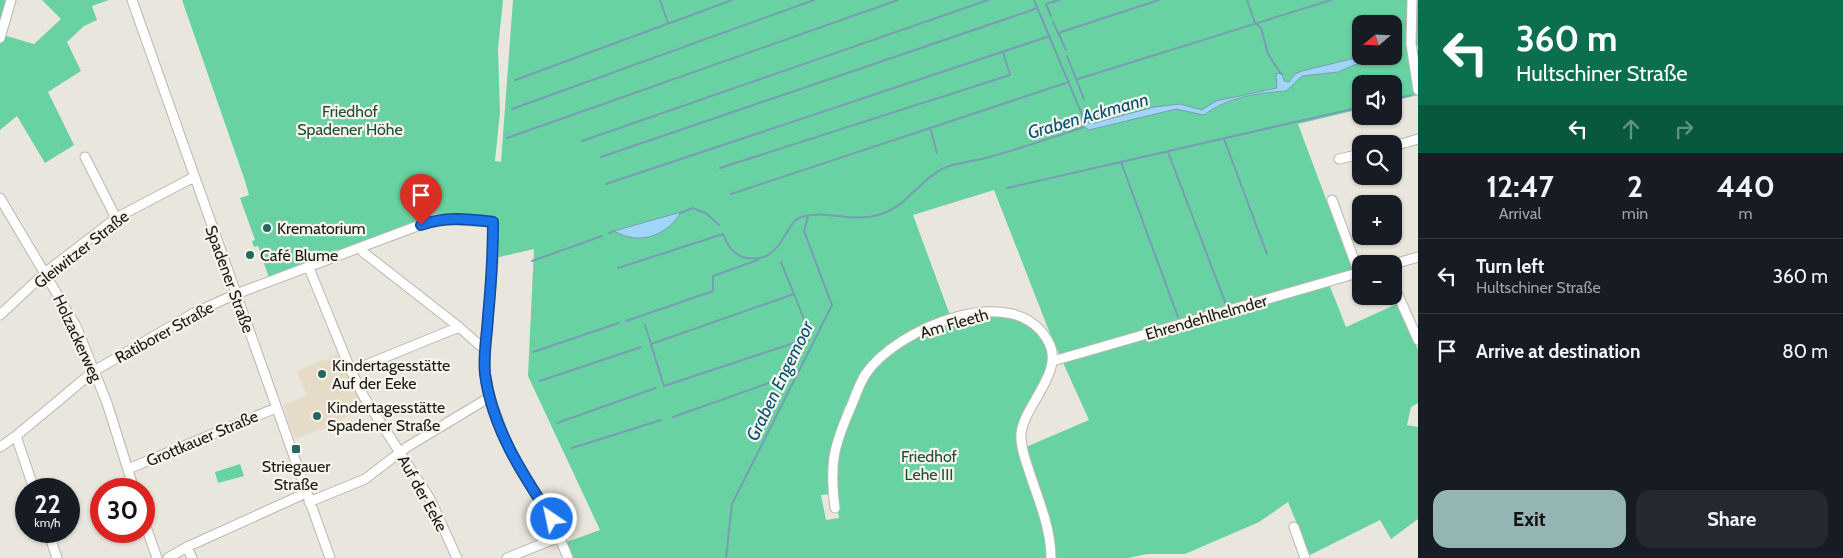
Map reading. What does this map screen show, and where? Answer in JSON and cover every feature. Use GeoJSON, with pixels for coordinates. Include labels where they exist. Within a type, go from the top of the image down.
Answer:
{"type":"FeatureCollection","features":[{"type":"Feature","properties":{"kind":"street"},"geometry":{"type":"LineString","coordinates":[[0,38],[11,0]]}},
{"type":"Feature","properties":{"kind":"street","name":"Spadener Straße"},"geometry":{"type":"LineString","coordinates":[[132,0],[330,558]]}},
{"type":"Feature","properties":{"kind":"street"},"geometry":{"type":"LineString","coordinates":[[1412,0],[1412,48],[1418,90]]}},
{"type":"Feature","properties":{"kind":"street"},"geometry":{"type":"LineString","coordinates":[[1402,144],[1418,139]]}},
{"type":"Feature","properties":{"kind":"street"},"geometry":{"type":"LineString","coordinates":[[1339,159],[1352,156]]}},
{"type":"Feature","properties":{"kind":"street"},"geometry":{"type":"LineString","coordinates":[[85,157],[116,218]]}},
{"type":"Feature","properties":{"kind":"street","name":"Gleiwitzer Straße"},"geometry":{"type":"LineString","coordinates":[[0,315],[46,272],[116,218],[194,177]]}},
{"type":"Feature","properties":{"kind":"street","name":"Holzackerweg"},"geometry":{"type":"LineString","coordinates":[[0,198],[46,272],[76,326],[94,371],[131,478]]}},
{"type":"Feature","properties":{"kind":"street","name":"Ehrendehlhelmder"},"geometry":{"type":"LineString","coordinates":[[1332,200],[1353,255]]}},
{"type":"Feature","properties":{"kind":"street","name":"Ratiborer Straße"},"geometry":{"type":"LineString","coordinates":[[0,447],[16,436],[94,371],[194,313],[236,294],[436,219],[493,222],[485,350]]}},
{"type":"Feature","properties":{"kind":"street"},"geometry":{"type":"LineString","coordinates":[[361,248],[363,252],[459,327],[485,350],[485,374],[490,397],[503,434],[520,470],[552,519],[568,558]]}},
{"type":"Feature","properties":{"kind":"street"},"geometry":{"type":"LineString","coordinates":[[1402,262],[1418,257]]}},
{"type":"Feature","properties":{"kind":"street","name":"Auf der Eeke"},"geometry":{"type":"LineString","coordinates":[[309,268],[351,371],[364,396],[430,499],[457,558]]}},
{"type":"Feature","properties":{"kind":"street","name":"Ehrendehlhelmder"},"geometry":{"type":"LineString","coordinates":[[1053,361],[1352,275]]}},
{"type":"Feature","properties":{"kind":"street"},"geometry":{"type":"LineString","coordinates":[[1402,304],[1418,340]]}},
{"type":"Feature","properties":{"kind":"street","name":"Am Fleeth"},"geometry":{"type":"LineString","coordinates":[[835,508],[832,466],[837,437],[865,375],[888,349],[923,330],[950,320],[977,312],[1005,311],[1022,316],[1040,330],[1049,342],[1053,361]]}},
{"type":"Feature","properties":{"kind":"street"},"geometry":{"type":"LineString","coordinates":[[351,371],[459,327]]}},
{"type":"Feature","properties":{"kind":"street"},"geometry":{"type":"LineString","coordinates":[[1051,558],[1044,516],[1023,450],[1021,433],[1053,361]]}},
{"type":"Feature","properties":{"kind":"street"},"geometry":{"type":"LineString","coordinates":[[168,558],[187,547],[307,497],[365,479],[401,453],[490,397]]}},
{"type":"Feature","properties":{"kind":"street","name":"Grottkauer Straße"},"geometry":{"type":"LineString","coordinates":[[128,469],[276,408]]}},
{"type":"Feature","properties":{"kind":"street"},"geometry":{"type":"LineString","coordinates":[[16,436],[30,478]]}},
{"type":"Feature","properties":{"kind":"street"},"geometry":{"type":"LineString","coordinates":[[1294,526],[1305,558]]}},
{"type":"Feature","properties":{"kind":"street"},"geometry":{"type":"LineString","coordinates":[[507,558],[559,537]]}},
{"type":"Feature","properties":{"kind":"street"},"geometry":{"type":"LineString","coordinates":[[52,543],[57,558]]}},
{"type":"Feature","properties":{"kind":"street"},"geometry":{"type":"LineString","coordinates":[[152,543],[157,558]]}},
{"type":"Feature","properties":{"kind":"street"},"geometry":{"type":"LineString","coordinates":[[187,547],[192,558]]}},
{"type":"Feature","properties":{"kind":"shaded area","name":"Kindertagesstätte Spadener Straße"},"geometry":{"type":"Polygon","coordinates":[[[338,354],[365,406],[331,426],[295,439],[283,405],[307,396],[297,371],[338,354]]]}},
{"type":"Feature","properties":{"kind":"green space"},"geometry":{"type":"Polygon","coordinates":[[[0,0],[13,0],[3,35],[34,44],[61,19],[42,0],[109,0],[92,6],[97,20],[84,26],[67,42],[81,71],[48,92],[74,145],[45,163],[17,116],[0,130],[0,0]]]}},
{"type":"Feature","properties":{"kind":"green space"},"geometry":{"type":"Polygon","coordinates":[[[182,0],[503,0],[498,49],[500,112],[495,161],[501,162],[513,0],[1418,0],[1418,46],[1413,47],[1413,51],[1418,50],[1418,95],[1402,99],[1402,75],[1352,75],[1352,111],[1298,124],[1352,269],[1352,278],[1329,284],[1346,327],[1397,305],[1418,350],[1418,403],[1411,407],[1407,425],[1418,427],[1418,519],[1391,539],[1380,520],[1310,555],[1288,502],[1259,522],[1185,554],[1147,554],[1128,558],[1053,558],[1046,516],[1026,447],[1089,420],[1051,336],[994,190],[913,215],[951,318],[918,329],[895,341],[874,359],[862,375],[842,413],[836,434],[829,475],[830,494],[821,495],[826,520],[839,518],[833,471],[837,443],[857,394],[869,374],[880,361],[910,338],[947,322],[985,314],[1010,316],[1018,319],[1040,335],[1048,349],[1047,370],[1021,423],[1019,445],[1045,527],[1049,558],[571,558],[564,543],[600,530],[528,376],[534,249],[495,258],[496,219],[434,216],[269,278],[258,246],[254,247],[252,241],[255,240],[240,198],[249,195],[182,0]]]}},
{"type":"Feature","properties":{"kind":"green space"},"geometry":{"type":"Polygon","coordinates":[[[240,464],[244,476],[218,483],[215,472],[240,464]]]}},
{"type":"Feature","properties":{"kind":"water"},"geometry":{"type":"Polygon","coordinates":[[[1352,59],[1352,65],[1354,65],[1338,72],[1302,76],[1286,91],[1243,97],[1223,104],[1204,115],[1176,109],[1089,130],[1082,125],[1081,118],[1084,116],[1088,123],[1094,123],[1154,107],[1180,104],[1202,110],[1216,101],[1277,88],[1276,74],[1282,73],[1284,81],[1289,82],[1295,74],[1352,59]]]}},
{"type":"Feature","properties":{"kind":"water"},"geometry":{"type":"Polygon","coordinates":[[[681,212],[668,227],[652,236],[633,238],[614,231],[681,212]]]}},
{"type":"Feature","properties":{"kind":"waterway"},"geometry":{"type":"LineString","coordinates":[[660,0],[668,23]]}},
{"type":"Feature","properties":{"kind":"waterway"},"geometry":{"type":"LineString","coordinates":[[515,80],[732,0]]}},
{"type":"Feature","properties":{"kind":"waterway"},"geometry":{"type":"LineString","coordinates":[[512,109],[814,0]]}},
{"type":"Feature","properties":{"kind":"waterway"},"geometry":{"type":"LineString","coordinates":[[507,138],[898,0]]}},
{"type":"Feature","properties":{"kind":"waterway"},"geometry":{"type":"LineString","coordinates":[[582,141],[988,0]]}},
{"type":"Feature","properties":{"kind":"waterway"},"geometry":{"type":"LineString","coordinates":[[1034,0],[1083,117]]}},
{"type":"Feature","properties":{"kind":"waterway"},"geometry":{"type":"LineString","coordinates":[[1051,16],[1046,4],[1059,0]]}},
{"type":"Feature","properties":{"kind":"waterway"},"geometry":{"type":"LineString","coordinates":[[1059,35],[1061,32],[1159,0]]}},
{"type":"Feature","properties":{"kind":"waterway"},"geometry":{"type":"LineString","coordinates":[[1247,0],[1255,23],[1261,28],[1268,54],[1281,74]]}},
{"type":"Feature","properties":{"kind":"waterway"},"geometry":{"type":"LineString","coordinates":[[1078,79],[1331,0]]}},
{"type":"Feature","properties":{"kind":"waterway"},"geometry":{"type":"LineString","coordinates":[[601,157],[1038,8]]}},
{"type":"Feature","properties":{"kind":"waterway"},"geometry":{"type":"LineString","coordinates":[[1053,22],[1066,50]]}},
{"type":"Feature","properties":{"kind":"waterway"},"geometry":{"type":"LineString","coordinates":[[606,184],[1050,36]]}},
{"type":"Feature","properties":{"kind":"waterway"},"geometry":{"type":"LineString","coordinates":[[720,168],[1010,75],[1003,52]]}},
{"type":"Feature","properties":{"kind":"waterway"},"geometry":{"type":"LineString","coordinates":[[1067,56],[1084,99]]}},
{"type":"Feature","properties":{"kind":"waterway"},"geometry":{"type":"LineString","coordinates":[[731,194],[1069,82]]}},
{"type":"Feature","properties":{"kind":"waterway"},"geometry":{"type":"LineString","coordinates":[[1402,97],[1411,95]]}},
{"type":"Feature","properties":{"kind":"waterway"},"geometry":{"type":"LineString","coordinates":[[1007,188],[1352,109]]}},
{"type":"Feature","properties":{"kind":"waterway"},"geometry":{"type":"LineString","coordinates":[[930,127],[937,153]]}},
{"type":"Feature","properties":{"kind":"waterway","name":"Graben Ackmann"},"geometry":{"type":"LineString","coordinates":[[618,268],[723,234],[728,245],[736,254],[752,259],[767,256],[779,245],[792,225],[801,217],[820,214],[859,218],[888,212],[942,169],[958,163],[998,155],[1084,127]]}},
{"type":"Feature","properties":{"kind":"waterway"},"geometry":{"type":"LineString","coordinates":[[1224,139],[1267,254]]}},
{"type":"Feature","properties":{"kind":"waterway"},"geometry":{"type":"LineString","coordinates":[[1168,152],[1227,307]]}},
{"type":"Feature","properties":{"kind":"waterway"},"geometry":{"type":"LineString","coordinates":[[1121,162],[1178,317]]}},
{"type":"Feature","properties":{"kind":"waterway"},"geometry":{"type":"LineString","coordinates":[[680,213],[693,208],[707,214],[719,225]]}},
{"type":"Feature","properties":{"kind":"waterway","name":"Graben Engemoor"},"geometry":{"type":"LineString","coordinates":[[726,558],[732,504],[832,305],[804,231],[808,216]]}},
{"type":"Feature","properties":{"kind":"waterway"},"geometry":{"type":"LineString","coordinates":[[609,233],[614,231]]}},
{"type":"Feature","properties":{"kind":"waterway"},"geometry":{"type":"LineString","coordinates":[[532,261],[602,236]]}},
{"type":"Feature","properties":{"kind":"waterway"},"geometry":{"type":"LineString","coordinates":[[626,321],[713,291],[713,276],[758,260]]}},
{"type":"Feature","properties":{"kind":"waterway"},"geometry":{"type":"LineString","coordinates":[[781,262],[804,319]]}},
{"type":"Feature","properties":{"kind":"waterway"},"geometry":{"type":"LineString","coordinates":[[651,344],[794,294]]}},
{"type":"Feature","properties":{"kind":"waterway"},"geometry":{"type":"LineString","coordinates":[[533,352],[619,323]]}},
{"type":"Feature","properties":{"kind":"waterway"},"geometry":{"type":"LineString","coordinates":[[645,325],[664,386],[803,340]]}},
{"type":"Feature","properties":{"kind":"waterway"},"geometry":{"type":"LineString","coordinates":[[540,381],[641,347]]}},
{"type":"Feature","properties":{"kind":"waterway"},"geometry":{"type":"LineString","coordinates":[[673,417],[769,383]]}},
{"type":"Feature","properties":{"kind":"waterway"},"geometry":{"type":"LineString","coordinates":[[557,423],[656,388]]}},
{"type":"Feature","properties":{"kind":"waterway"},"geometry":{"type":"LineString","coordinates":[[572,448],[661,420]]}},
{"type":"Feature","properties":{"kind":"place","name":"Krematorium"},"geometry":{"type":"Point","coordinates":[267,228]}},
{"type":"Feature","properties":{"kind":"place","name":"Café Blume"},"geometry":{"type":"Point","coordinates":[250,255]}},
{"type":"Feature","properties":{"kind":"place","name":"Kindertagesstätte Auf der Eeke"},"geometry":{"type":"Point","coordinates":[322,374]}},
{"type":"Feature","properties":{"kind":"place","name":"Kindertagesstätte Spadener Straße"},"geometry":{"type":"Point","coordinates":[317,416]}},
{"type":"Feature","properties":{"kind":"place","name":"Striegauer Straße"},"geometry":{"type":"Point","coordinates":[296,449]}},
{"type":"Feature","properties":{"kind":"route"},"geometry":{"type":"LineString","coordinates":[[421,225],[436,219],[493,222],[485,374],[490,397],[503,434],[520,470],[552,519]]}},
{"type":"Feature","properties":{"kind":"park label","name":"Friedhof Spadener Höhe"},"geometry":{"type":"Point","coordinates":[350,120]}},
{"type":"Feature","properties":{"kind":"park label","name":"Friedhof Lehe III"},"geometry":{"type":"Point","coordinates":[929,465]}}]}
